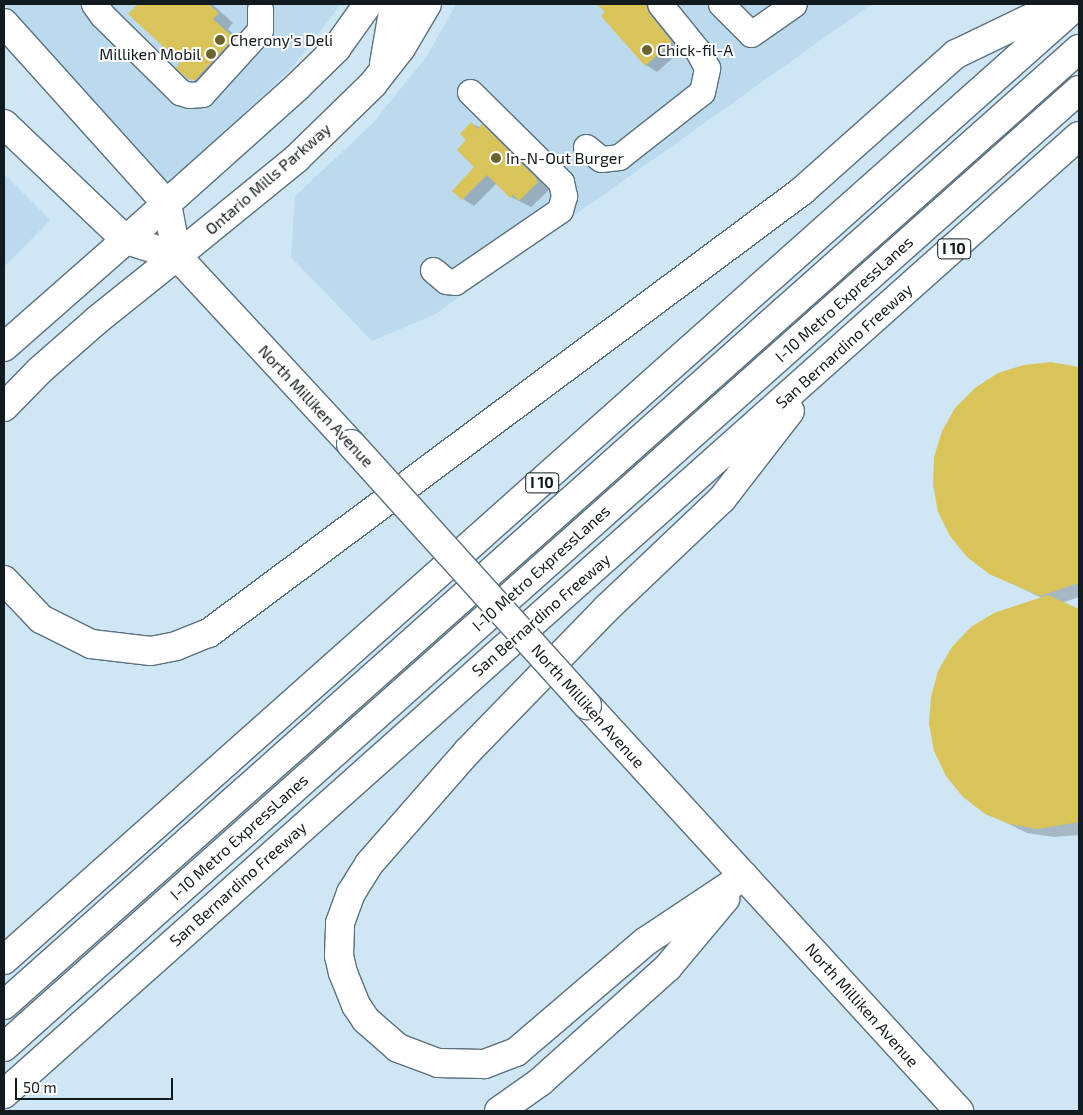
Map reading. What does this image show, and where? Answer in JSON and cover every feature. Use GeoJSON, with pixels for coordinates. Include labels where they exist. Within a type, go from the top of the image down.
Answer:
{"type":"FeatureCollection","features":[{"type":"Feature","properties":{"kind":"main road"},"geometry":{"type":"LineString","coordinates":[[4,347],[305,80],[336,49],[368,4]]}},
{"type":"Feature","properties":{"kind":"main road"},"geometry":{"type":"LineString","coordinates":[[383,70],[393,12],[397,4]]}},
{"type":"Feature","properties":{"kind":"main road","name":"Ontario Mills Parkway"},"geometry":{"type":"LineString","coordinates":[[4,408],[75,339],[297,158],[383,70],[427,4]]}},
{"type":"Feature","properties":{"kind":"main road"},"geometry":{"type":"LineString","coordinates":[[4,580],[41,619],[91,644],[151,650],[176,646],[209,633],[802,191],[956,54],[1060,4]]}},
{"type":"Feature","properties":{"kind":"main road","name":"I 10"},"geometry":{"type":"LineString","coordinates":[[4,960],[1078,4]]}},
{"type":"Feature","properties":{"kind":"main road"},"geometry":{"type":"LineString","coordinates":[[4,23],[167,204],[177,256]]}},
{"type":"Feature","properties":{"kind":"main road","name":"I-10 Metro ExpressLanes"},"geometry":{"type":"LineString","coordinates":[[4,1006],[1079,49]]}},
{"type":"Feature","properties":{"kind":"main road","name":"I-10 Metro ExpressLanes"},"geometry":{"type":"LineString","coordinates":[[4,1047],[1079,90]]}},
{"type":"Feature","properties":{"kind":"main road","name":"North Milliken Avenue"},"geometry":{"type":"LineString","coordinates":[[4,124],[126,240],[177,256],[351,444],[959,1111]]}},
{"type":"Feature","properties":{"kind":"main road","name":"San Bernardino Freeway"},"geometry":{"type":"LineString","coordinates":[[4,1094],[1079,136]]}},
{"type":"Feature","properties":{"kind":"main road"},"geometry":{"type":"LineString","coordinates":[[744,876],[646,941],[516,1052],[484,1064],[438,1064],[398,1048],[366,1020],[356,1005],[343,973],[339,956],[340,923],[350,894],[369,864],[468,751],[607,608],[722,500],[828,361]]}},
{"type":"Feature","properties":{"kind":"main road"},"geometry":{"type":"LineString","coordinates":[[499,1111],[540,1082],[668,967],[744,876]]}},
{"type":"Feature","properties":{"kind":"lane"},"geometry":{"type":"LineString","coordinates":[[94,4],[102,15],[180,92],[189,95],[202,94],[260,30],[259,6]]}},
{"type":"Feature","properties":{"kind":"lane"},"geometry":{"type":"LineString","coordinates":[[586,147],[600,159],[620,157],[702,92],[708,68],[698,50],[660,4]]}},
{"type":"Feature","properties":{"kind":"lane"},"geometry":{"type":"LineString","coordinates":[[721,4],[751,34],[794,4]]}},
{"type":"Feature","properties":{"kind":"lane"},"geometry":{"type":"LineString","coordinates":[[433,270],[446,282],[455,282],[560,210],[564,196],[561,182],[470,92]]}},
{"type":"Feature","properties":{"kind":"shaded area"},"geometry":{"type":"Polygon","coordinates":[[[4,4],[341,4],[292,68],[168,185],[4,4]]]}},
{"type":"Feature","properties":{"kind":"shaded area"},"geometry":{"type":"Polygon","coordinates":[[[456,4],[872,4],[434,315],[372,341],[291,257],[295,196],[372,124],[427,56],[456,4]]]}},
{"type":"Feature","properties":{"kind":"shaded area"},"geometry":{"type":"Polygon","coordinates":[[[4,174],[50,220],[4,267],[4,174]]]}},
{"type":"Feature","properties":{"kind":"building","name":"Milliken Mobil"},"geometry":{"type":"Polygon","coordinates":[[[138,4],[208,4],[219,13],[213,19],[234,38],[195,80],[188,79],[176,68],[180,62],[128,14],[138,4]]]}},
{"type":"Feature","properties":{"kind":"building","name":"Chick-fil-A"},"geometry":{"type":"Polygon","coordinates":[[[597,4],[646,4],[649,13],[672,42],[645,66],[601,16],[605,12],[597,4]]]}},
{"type":"Feature","properties":{"kind":"building","name":"In-N-Out Burger"},"geometry":{"type":"Polygon","coordinates":[[[471,122],[478,129],[482,124],[535,177],[538,182],[519,201],[513,195],[510,198],[487,175],[462,200],[452,191],[474,167],[457,150],[466,140],[460,134],[471,122]]]}},
{"type":"Feature","properties":{"kind":"building"},"geometry":{"type":"Polygon","coordinates":[[[1051,362],[1079,367],[1079,583],[1040,596],[989,574],[967,557],[950,536],[938,512],[933,485],[934,457],[942,431],[955,408],[975,388],[998,373],[1024,365],[1051,362]]]}},
{"type":"Feature","properties":{"kind":"building"},"geometry":{"type":"Polygon","coordinates":[[[1048,595],[1079,609],[1079,822],[1037,829],[1010,824],[985,814],[963,797],[946,776],[934,751],[929,724],[931,697],[938,671],[952,647],[971,627],[994,613],[1048,595]]]}},
{"type":"Feature","properties":{"kind":"place","name":"Cherony's Deli"},"geometry":{"type":"Point","coordinates":[220,40]}},
{"type":"Feature","properties":{"kind":"place","name":"Chick-fil-A"},"geometry":{"type":"Point","coordinates":[647,50]}},
{"type":"Feature","properties":{"kind":"place","name":"Milliken Mobil"},"geometry":{"type":"Point","coordinates":[211,54]}},
{"type":"Feature","properties":{"kind":"place","name":"In-N-Out Burger"},"geometry":{"type":"Point","coordinates":[496,158]}}]}
